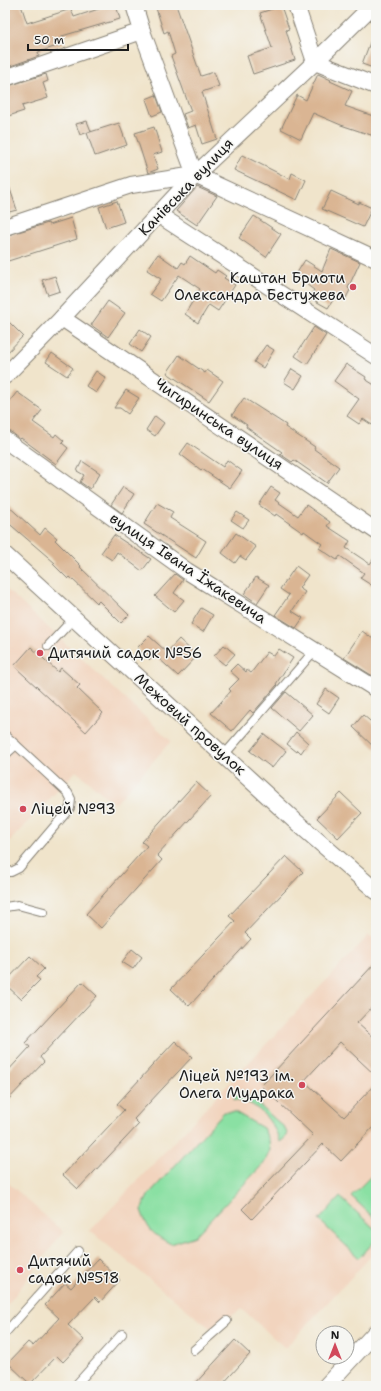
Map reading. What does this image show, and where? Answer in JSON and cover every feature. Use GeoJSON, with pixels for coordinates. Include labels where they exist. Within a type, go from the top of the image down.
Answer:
{"type":"FeatureCollection","features":[{"type":"Feature","properties":{"kind":"street"},"geometry":{"type":"LineString","coordinates":[[134,5],[142,31],[195,175]]}},
{"type":"Feature","properties":{"kind":"street"},"geometry":{"type":"LineString","coordinates":[[296,5],[315,62],[376,86]]}},
{"type":"Feature","properties":{"kind":"street","name":"Канівська вулиця"},"geometry":{"type":"LineString","coordinates":[[5,376],[62,318],[195,175],[374,5]]}},
{"type":"Feature","properties":{"kind":"street"},"geometry":{"type":"LineString","coordinates":[[5,78],[142,31]]}},
{"type":"Feature","properties":{"kind":"street"},"geometry":{"type":"LineString","coordinates":[[5,227],[131,185],[195,175],[376,259]]}},
{"type":"Feature","properties":{"kind":"street"},"geometry":{"type":"LineString","coordinates":[[159,215],[376,356]]}},
{"type":"Feature","properties":{"kind":"street","name":"Чигиринська вулиця"},"geometry":{"type":"LineString","coordinates":[[62,318],[376,530]]}},
{"type":"Feature","properties":{"kind":"street","name":"вулиця Івана Їжакевича"},"geometry":{"type":"LineString","coordinates":[[5,440],[187,571],[376,689]]}},
{"type":"Feature","properties":{"kind":"street","name":"Межовий провулок"},"geometry":{"type":"LineString","coordinates":[[5,555],[294,820],[376,891]]}},
{"type":"Feature","properties":{"kind":"street"},"geometry":{"type":"LineString","coordinates":[[326,1386],[376,1332]]}},
{"type":"Feature","properties":{"kind":"lane"},"geometry":{"type":"LineString","coordinates":[[48,646],[74,618]]}},
{"type":"Feature","properties":{"kind":"lane"},"geometry":{"type":"LineString","coordinates":[[224,755],[314,651]]}},
{"type":"Feature","properties":{"kind":"lane"},"geometry":{"type":"LineString","coordinates":[[5,735],[68,793],[71,799],[70,808],[19,868],[11,872],[5,872]]}},
{"type":"Feature","properties":{"kind":"lane"},"geometry":{"type":"LineString","coordinates":[[5,755],[16,745]]}},
{"type":"Feature","properties":{"kind":"lane"},"geometry":{"type":"LineString","coordinates":[[5,907],[18,905],[44,912]]}},
{"type":"Feature","properties":{"kind":"lane"},"geometry":{"type":"LineString","coordinates":[[5,1333],[78,1251]]}},
{"type":"Feature","properties":{"kind":"lane"},"geometry":{"type":"LineString","coordinates":[[194,1350],[227,1321]]}},
{"type":"Feature","properties":{"kind":"lane"},"geometry":{"type":"LineString","coordinates":[[75,1386],[122,1334]]}},
{"type":"Feature","properties":{"kind":"shaded area","name":"Дитячий садок №56"},"geometry":{"type":"Polygon","coordinates":[[[5,588],[171,741],[115,804],[76,771],[5,846],[5,588]]]}},
{"type":"Feature","properties":{"kind":"shaded area","name":"Ліцей №193 ім. Олега Мудрака"},"geometry":{"type":"Polygon","coordinates":[[[369,935],[376,940],[376,1251],[285,1348],[242,1309],[211,1329],[90,1231],[369,935]]]}},
{"type":"Feature","properties":{"kind":"shaded area","name":"Дитячий садок №518"},"geometry":{"type":"Polygon","coordinates":[[[5,1180],[63,1232],[5,1308],[5,1180]]]}},
{"type":"Feature","properties":{"kind":"green space"},"geometry":{"type":"Polygon","coordinates":[[[242,1090],[284,1127],[287,1133],[285,1138],[280,1142],[275,1130],[268,1120],[254,1106],[247,1102],[233,1099],[242,1090]]]}},
{"type":"Feature","properties":{"kind":"green space"},"geometry":{"type":"Polygon","coordinates":[[[224,1112],[235,1112],[263,1128],[269,1140],[270,1150],[265,1162],[195,1236],[171,1244],[152,1231],[141,1210],[149,1194],[224,1112]]]}},
{"type":"Feature","properties":{"kind":"green space"},"geometry":{"type":"Polygon","coordinates":[[[371,1176],[376,1181],[376,1220],[351,1196],[371,1176]]]}},
{"type":"Feature","properties":{"kind":"green space"},"geometry":{"type":"Polygon","coordinates":[[[340,1197],[376,1230],[376,1240],[359,1258],[319,1220],[340,1197]]]}},
{"type":"Feature","properties":{"kind":"building"},"geometry":{"type":"Polygon","coordinates":[[[21,5],[27,23],[71,9],[74,17],[111,5],[116,5],[120,19],[62,36],[64,44],[38,52],[39,56],[5,68],[5,8],[21,5]]]}},
{"type":"Feature","properties":{"kind":"building"},"geometry":{"type":"Polygon","coordinates":[[[155,5],[176,5],[201,76],[214,72],[219,86],[202,92],[217,139],[202,144],[196,125],[188,128],[183,114],[191,111],[171,56],[175,54],[168,31],[164,33],[155,5]]]}},
{"type":"Feature","properties":{"kind":"building"},"geometry":{"type":"Polygon","coordinates":[[[281,6],[289,29],[286,30],[295,60],[253,74],[247,56],[272,48],[260,13],[281,6]]]}},
{"type":"Feature","properties":{"kind":"building"},"geometry":{"type":"Polygon","coordinates":[[[376,29],[376,69],[362,64],[376,29]]]}},
{"type":"Feature","properties":{"kind":"building"},"geometry":{"type":"Polygon","coordinates":[[[46,74],[48,81],[43,83],[48,98],[22,106],[24,111],[5,117],[5,87],[46,74]]]}},
{"type":"Feature","properties":{"kind":"building"},"geometry":{"type":"Polygon","coordinates":[[[318,74],[352,91],[345,106],[376,117],[376,131],[374,136],[341,125],[313,113],[301,139],[281,129],[297,95],[306,100],[318,74]]]}},
{"type":"Feature","properties":{"kind":"building"},"geometry":{"type":"Polygon","coordinates":[[[156,95],[162,112],[152,116],[146,99],[156,95]]]}},
{"type":"Feature","properties":{"kind":"building"},"geometry":{"type":"Polygon","coordinates":[[[87,121],[91,131],[80,135],[76,124],[87,121]]]}},
{"type":"Feature","properties":{"kind":"building"},"geometry":{"type":"Polygon","coordinates":[[[119,123],[127,145],[95,156],[87,133],[119,123]]]}},
{"type":"Feature","properties":{"kind":"building"},"geometry":{"type":"Polygon","coordinates":[[[154,127],[162,152],[153,155],[158,169],[148,173],[135,133],[154,127]]]}},
{"type":"Feature","properties":{"kind":"building"},"geometry":{"type":"Polygon","coordinates":[[[242,155],[290,179],[292,173],[306,180],[297,200],[234,170],[242,155]]]}},
{"type":"Feature","properties":{"kind":"building"},"geometry":{"type":"Polygon","coordinates":[[[5,180],[7,180],[17,210],[5,213],[5,180]]]}},
{"type":"Feature","properties":{"kind":"building"},"geometry":{"type":"Polygon","coordinates":[[[197,187],[217,196],[197,225],[176,211],[197,187]]]}},
{"type":"Feature","properties":{"kind":"building"},"geometry":{"type":"Polygon","coordinates":[[[331,191],[359,204],[359,202],[372,208],[363,227],[322,209],[331,191]]]}},
{"type":"Feature","properties":{"kind":"building"},"geometry":{"type":"Polygon","coordinates":[[[117,201],[124,222],[106,228],[99,207],[117,201]]]}},
{"type":"Feature","properties":{"kind":"building"},"geometry":{"type":"Polygon","coordinates":[[[254,216],[281,234],[266,257],[239,238],[254,216]]]}},
{"type":"Feature","properties":{"kind":"building"},"geometry":{"type":"Polygon","coordinates":[[[71,218],[77,239],[5,262],[5,236],[48,223],[49,225],[71,218]]]}},
{"type":"Feature","properties":{"kind":"building"},"geometry":{"type":"Polygon","coordinates":[[[331,249],[360,262],[348,288],[350,290],[345,300],[336,295],[328,308],[310,298],[314,290],[295,276],[305,260],[322,271],[331,249]]]}},
{"type":"Feature","properties":{"kind":"building"},"geometry":{"type":"Polygon","coordinates":[[[158,254],[178,268],[182,262],[185,264],[190,256],[215,273],[217,270],[226,276],[224,278],[235,285],[218,311],[209,305],[198,323],[185,314],[200,289],[179,275],[161,301],[150,294],[161,279],[147,270],[158,254]]]}},
{"type":"Feature","properties":{"kind":"building"},"geometry":{"type":"Polygon","coordinates":[[[55,276],[60,291],[48,295],[42,280],[55,276]]]}},
{"type":"Feature","properties":{"kind":"building"},"geometry":{"type":"Polygon","coordinates":[[[108,301],[125,313],[108,337],[91,325],[108,301]]]}},
{"type":"Feature","properties":{"kind":"building"},"geometry":{"type":"Polygon","coordinates":[[[5,318],[23,336],[5,355],[5,318]]]}},
{"type":"Feature","properties":{"kind":"building"},"geometry":{"type":"Polygon","coordinates":[[[314,327],[326,335],[307,364],[295,356],[314,327]]]}},
{"type":"Feature","properties":{"kind":"building"},"geometry":{"type":"Polygon","coordinates":[[[140,329],[151,337],[141,352],[130,344],[140,329]]]}},
{"type":"Feature","properties":{"kind":"building"},"geometry":{"type":"Polygon","coordinates":[[[266,345],[274,350],[263,368],[254,362],[266,345]]]}},
{"type":"Feature","properties":{"kind":"building"},"geometry":{"type":"Polygon","coordinates":[[[52,353],[73,368],[67,376],[46,362],[52,353]]]}},
{"type":"Feature","properties":{"kind":"building"},"geometry":{"type":"Polygon","coordinates":[[[179,355],[205,373],[207,370],[223,381],[209,401],[167,373],[179,355]]]}},
{"type":"Feature","properties":{"kind":"building"},"geometry":{"type":"Polygon","coordinates":[[[346,364],[366,377],[365,379],[376,386],[376,419],[372,425],[363,419],[359,424],[347,416],[359,399],[334,381],[346,364]]]}},
{"type":"Feature","properties":{"kind":"building"},"geometry":{"type":"Polygon","coordinates":[[[292,369],[303,376],[295,389],[284,382],[292,369]]]}},
{"type":"Feature","properties":{"kind":"building"},"geometry":{"type":"Polygon","coordinates":[[[96,371],[106,378],[96,393],[86,386],[96,371]]]}},
{"type":"Feature","properties":{"kind":"building"},"geometry":{"type":"Polygon","coordinates":[[[126,390],[139,398],[128,414],[120,408],[114,408],[126,390]]]}},
{"type":"Feature","properties":{"kind":"building"},"geometry":{"type":"Polygon","coordinates":[[[17,392],[42,410],[33,422],[54,437],[56,434],[64,441],[62,443],[68,448],[56,464],[21,438],[20,439],[11,432],[5,431],[5,407],[17,392]]]}},
{"type":"Feature","properties":{"kind":"building"},"geometry":{"type":"Polygon","coordinates":[[[244,398],[286,425],[285,427],[315,447],[314,449],[339,467],[327,483],[294,460],[292,462],[280,454],[282,452],[246,427],[247,425],[232,415],[244,398]]]}},
{"type":"Feature","properties":{"kind":"building"},"geometry":{"type":"Polygon","coordinates":[[[155,416],[164,423],[155,436],[146,430],[155,416]]]}},
{"type":"Feature","properties":{"kind":"building"},"geometry":{"type":"Polygon","coordinates":[[[188,443],[223,467],[227,460],[242,471],[230,488],[202,469],[201,470],[180,454],[188,443]]]}},
{"type":"Feature","properties":{"kind":"building"},"geometry":{"type":"Polygon","coordinates":[[[82,461],[100,473],[90,489],[80,482],[84,475],[77,471],[82,461]]]}},
{"type":"Feature","properties":{"kind":"building"},"geometry":{"type":"Polygon","coordinates":[[[123,487],[134,494],[122,513],[111,505],[123,487]]]}},
{"type":"Feature","properties":{"kind":"building"},"geometry":{"type":"Polygon","coordinates":[[[271,487],[280,493],[275,500],[298,516],[306,505],[330,522],[327,526],[350,541],[346,548],[370,564],[376,555],[376,588],[360,578],[364,573],[340,556],[337,560],[319,548],[322,544],[304,531],[303,533],[276,514],[275,516],[259,505],[271,487]]]}},
{"type":"Feature","properties":{"kind":"building"},"geometry":{"type":"Polygon","coordinates":[[[5,503],[40,535],[45,528],[57,538],[55,540],[81,566],[80,567],[129,615],[121,623],[99,601],[97,603],[70,577],[68,579],[53,564],[55,563],[5,520],[5,503]]]}},
{"type":"Feature","properties":{"kind":"building"},"geometry":{"type":"Polygon","coordinates":[[[157,503],[173,512],[170,518],[206,541],[196,558],[144,524],[157,503]]]}},
{"type":"Feature","properties":{"kind":"building"},"geometry":{"type":"Polygon","coordinates":[[[237,512],[249,520],[243,528],[231,520],[237,512]]]}},
{"type":"Feature","properties":{"kind":"building"},"geometry":{"type":"Polygon","coordinates":[[[236,533],[256,547],[246,560],[240,556],[235,563],[222,553],[236,533]]]}},
{"type":"Feature","properties":{"kind":"building"},"geometry":{"type":"Polygon","coordinates":[[[114,535],[151,559],[142,571],[117,552],[112,560],[101,553],[114,535]]]}},
{"type":"Feature","properties":{"kind":"building"},"geometry":{"type":"Polygon","coordinates":[[[296,566],[308,575],[299,588],[305,592],[292,611],[303,618],[296,628],[275,615],[289,595],[280,589],[296,566]]]}},
{"type":"Feature","properties":{"kind":"building"},"geometry":{"type":"Polygon","coordinates":[[[175,574],[183,580],[174,593],[184,600],[174,612],[155,596],[175,574]]]}},
{"type":"Feature","properties":{"kind":"building"},"geometry":{"type":"Polygon","coordinates":[[[256,577],[269,585],[257,603],[244,594],[256,577]]]}},
{"type":"Feature","properties":{"kind":"building"},"geometry":{"type":"Polygon","coordinates":[[[201,608],[213,615],[203,632],[191,624],[201,608]]]}},
{"type":"Feature","properties":{"kind":"building"},"geometry":{"type":"Polygon","coordinates":[[[362,631],[376,641],[376,678],[344,658],[362,631]]]}},
{"type":"Feature","properties":{"kind":"building"},"geometry":{"type":"Polygon","coordinates":[[[149,636],[167,652],[179,639],[197,656],[178,676],[155,655],[150,660],[137,648],[149,636]]]}},
{"type":"Feature","properties":{"kind":"building"},"geometry":{"type":"Polygon","coordinates":[[[224,645],[235,654],[225,665],[214,656],[224,645]]]}},
{"type":"Feature","properties":{"kind":"building"},"geometry":{"type":"Polygon","coordinates":[[[31,647],[58,672],[61,668],[80,685],[77,688],[103,713],[86,732],[14,666],[31,647]]]}},
{"type":"Feature","properties":{"kind":"building"},"geometry":{"type":"Polygon","coordinates":[[[279,649],[293,658],[276,684],[277,685],[253,713],[250,710],[232,731],[211,713],[231,691],[229,689],[239,679],[230,671],[237,664],[246,672],[247,670],[251,673],[267,652],[274,656],[279,649]]]}},
{"type":"Feature","properties":{"kind":"building"},"geometry":{"type":"Polygon","coordinates":[[[326,689],[339,698],[329,713],[316,704],[326,689]]]}},
{"type":"Feature","properties":{"kind":"building"},"geometry":{"type":"Polygon","coordinates":[[[286,692],[313,715],[299,731],[272,708],[286,692]]]}},
{"type":"Feature","properties":{"kind":"building"},"geometry":{"type":"Polygon","coordinates":[[[363,715],[376,726],[376,749],[353,727],[363,715]]]}},
{"type":"Feature","properties":{"kind":"building"},"geometry":{"type":"Polygon","coordinates":[[[296,732],[308,743],[301,753],[298,750],[297,752],[287,744],[296,732]]]}},
{"type":"Feature","properties":{"kind":"building"},"geometry":{"type":"Polygon","coordinates":[[[264,734],[286,751],[272,768],[250,751],[264,734]]]}},
{"type":"Feature","properties":{"kind":"building"},"geometry":{"type":"Polygon","coordinates":[[[196,782],[211,796],[157,855],[162,860],[101,928],[86,914],[147,846],[142,842],[196,782]]]}},
{"type":"Feature","properties":{"kind":"building"},"geometry":{"type":"Polygon","coordinates":[[[341,793],[362,813],[338,838],[317,818],[341,793]]]}},
{"type":"Feature","properties":{"kind":"building"},"geometry":{"type":"Polygon","coordinates":[[[286,856],[303,872],[245,933],[251,939],[189,1006],[171,989],[235,921],[229,916],[286,856]]]}},
{"type":"Feature","properties":{"kind":"building"},"geometry":{"type":"Polygon","coordinates":[[[132,949],[142,957],[133,969],[122,962],[132,949]]]}},
{"type":"Feature","properties":{"kind":"building"},"geometry":{"type":"Polygon","coordinates":[[[30,956],[44,969],[36,977],[40,980],[21,999],[5,984],[5,982],[30,956]]]}},
{"type":"Feature","properties":{"kind":"building"},"geometry":{"type":"Polygon","coordinates":[[[376,962],[376,1003],[357,1023],[376,1040],[376,1076],[340,1042],[304,1081],[344,1117],[376,1083],[376,1124],[341,1161],[323,1144],[252,1219],[242,1209],[313,1135],[261,1086],[376,962]]]}},
{"type":"Feature","properties":{"kind":"building"},"geometry":{"type":"Polygon","coordinates":[[[82,982],[97,996],[40,1057],[44,1062],[5,1103],[5,1074],[30,1047],[25,1043],[82,982]]]}},
{"type":"Feature","properties":{"kind":"building"},"geometry":{"type":"Polygon","coordinates":[[[175,1041],[192,1057],[134,1119],[139,1124],[78,1189],[63,1175],[124,1110],[117,1104],[175,1041]]]}},
{"type":"Feature","properties":{"kind":"building"},"geometry":{"type":"Polygon","coordinates":[[[98,1259],[120,1280],[100,1302],[95,1297],[68,1325],[84,1340],[63,1362],[57,1356],[30,1384],[8,1363],[28,1342],[33,1346],[59,1318],[45,1305],[65,1283],[71,1288],[98,1259]]]}},
{"type":"Feature","properties":{"kind":"building"},"geometry":{"type":"Polygon","coordinates":[[[235,1340],[250,1354],[221,1386],[193,1386],[235,1340]]]}},
{"type":"Feature","properties":{"kind":"place","name":"Каштан Бриоти Олександра Бестужева"},"geometry":{"type":"Point","coordinates":[353,287]}},
{"type":"Feature","properties":{"kind":"place","name":"Дитячий садок №56"},"geometry":{"type":"Point","coordinates":[40,653]}},
{"type":"Feature","properties":{"kind":"place","name":"Ліцей №93"},"geometry":{"type":"Point","coordinates":[23,809]}},
{"type":"Feature","properties":{"kind":"place","name":"Ліцей №193 ім. Олега Мудрака"},"geometry":{"type":"Point","coordinates":[302,1085]}},
{"type":"Feature","properties":{"kind":"place","name":"Дитячий садок №518"},"geometry":{"type":"Point","coordinates":[20,1270]}}]}
